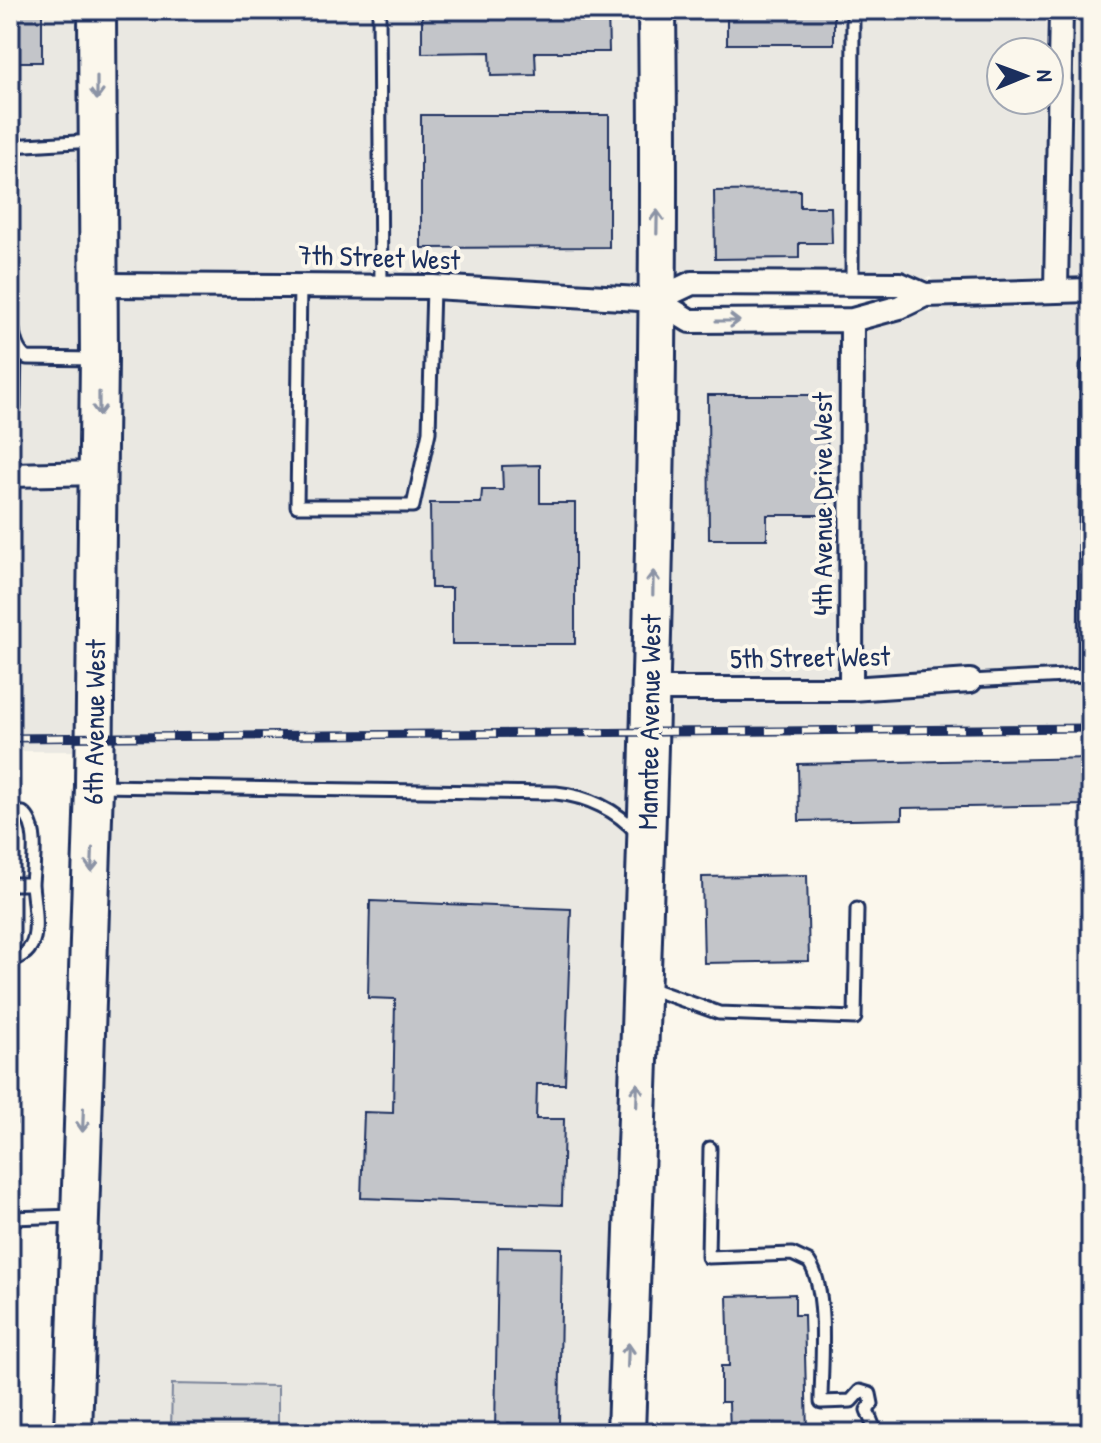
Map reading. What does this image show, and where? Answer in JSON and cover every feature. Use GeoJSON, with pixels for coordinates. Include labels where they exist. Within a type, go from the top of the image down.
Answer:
{"type":"FeatureCollection","features":[{"type":"Feature","properties":{"kind":"main road","name":"6th Avenue West"},"geometry":{"type":"LineString","coordinates":[[73,1433],[94,786],[99,473],[97,10]]}},
{"type":"Feature","properties":{"kind":"main road","name":"Manatee Avenue West"},"geometry":{"type":"LineString","coordinates":[[626,1433],[651,689],[657,10]]}},
{"type":"Feature","properties":{"kind":"street"},"geometry":{"type":"LineString","coordinates":[[1056,290],[1061,10]]}},
{"type":"Feature","properties":{"kind":"street","name":"7th Street West"},"geometry":{"type":"LineString","coordinates":[[656,300],[692,283],[900,284],[925,295]]}},
{"type":"Feature","properties":{"kind":"street","name":"7th Street West"},"geometry":{"type":"LineString","coordinates":[[99,285],[433,287],[656,300],[690,321],[852,320],[900,307],[925,295],[1091,290]]}},
{"type":"Feature","properties":{"kind":"street","name":"4th Avenue Drive West"},"geometry":{"type":"LineString","coordinates":[[851,689],[852,320]]}},
{"type":"Feature","properties":{"kind":"street"},"geometry":{"type":"LineString","coordinates":[[10,475],[99,473]]}},
{"type":"Feature","properties":{"kind":"street","name":"5th Street West"},"geometry":{"type":"LineString","coordinates":[[651,689],[851,689],[970,681]]}},
{"type":"Feature","properties":{"kind":"lane"},"geometry":{"type":"LineString","coordinates":[[379,10],[381,286]]}},
{"type":"Feature","properties":{"kind":"lane"},"geometry":{"type":"LineString","coordinates":[[852,284],[853,10]]}},
{"type":"Feature","properties":{"kind":"lane"},"geometry":{"type":"LineString","coordinates":[[10,146],[98,141]]}},
{"type":"Feature","properties":{"kind":"lane"},"geometry":{"type":"LineString","coordinates":[[10,219],[11,326],[15,347],[14,407],[10,415]]}},
{"type":"Feature","properties":{"kind":"lane"},"geometry":{"type":"LineString","coordinates":[[300,284],[297,506],[413,506],[429,432],[433,287]]}},
{"type":"Feature","properties":{"kind":"lane"},"geometry":{"type":"LineString","coordinates":[[15,347],[27,358],[99,359]]}},
{"type":"Feature","properties":{"kind":"lane"},"geometry":{"type":"LineString","coordinates":[[970,681],[1088,675],[1087,366],[1091,366]]}},
{"type":"Feature","properties":{"kind":"lane"},"geometry":{"type":"LineString","coordinates":[[94,786],[573,794],[622,818],[647,844]]}},
{"type":"Feature","properties":{"kind":"lane"},"geometry":{"type":"LineString","coordinates":[[10,812],[23,813],[30,821],[33,948],[26,956],[10,960]]}},
{"type":"Feature","properties":{"kind":"lane"},"geometry":{"type":"LineString","coordinates":[[10,884],[32,884]]}},
{"type":"Feature","properties":{"kind":"lane"},"geometry":{"type":"LineString","coordinates":[[641,986],[719,1013],[855,1018],[857,909]]}},
{"type":"Feature","properties":{"kind":"lane"},"geometry":{"type":"LineString","coordinates":[[710,1148],[708,1257],[792,1254],[809,1262],[818,1283],[820,1305],[821,1402],[851,1401]]}},
{"type":"Feature","properties":{"kind":"lane"},"geometry":{"type":"LineString","coordinates":[[10,1218],[80,1216]]}},
{"type":"Feature","properties":{"kind":"lane"},"geometry":{"type":"LineString","coordinates":[[851,1401],[856,1392],[867,1392],[872,1401],[867,1410]]}},
{"type":"Feature","properties":{"kind":"lane"},"geometry":{"type":"LineString","coordinates":[[851,1401],[856,1410],[867,1410]]}},
{"type":"Feature","properties":{"kind":"lane"},"geometry":{"type":"LineString","coordinates":[[867,1410],[876,1433]]}},
{"type":"Feature","properties":{"kind":"shaded area"},"geometry":{"type":"Polygon","coordinates":[[[10,10],[82,10],[84,460],[10,462],[10,10]]]}},
{"type":"Feature","properties":{"kind":"shaded area"},"geometry":{"type":"Polygon","coordinates":[[[112,10],[642,10],[641,285],[433,274],[114,272],[112,10]]]}},
{"type":"Feature","properties":{"kind":"shaded area"},"geometry":{"type":"Polygon","coordinates":[[[672,10],[1046,10],[1045,36],[985,36],[985,116],[1045,116],[1041,278],[933,281],[930,277],[924,280],[900,270],[692,270],[671,278],[672,10]]]}},
{"type":"Feature","properties":{"kind":"shaded area"},"geometry":{"type":"Polygon","coordinates":[[[1076,10],[1091,10],[1091,277],[1071,277],[1076,10]]]}},
{"type":"Feature","properties":{"kind":"shaded area"},"geometry":{"type":"Polygon","coordinates":[[[114,298],[433,301],[641,313],[635,734],[611,1433],[88,1433],[114,298]]]}},
{"type":"Feature","properties":{"kind":"shaded area"},"geometry":{"type":"Polygon","coordinates":[[[1091,304],[1091,727],[665,739],[671,325],[690,334],[852,333],[904,320],[925,310],[931,313],[934,308],[1091,304]]]}},
{"type":"Feature","properties":{"kind":"shaded area"},"geometry":{"type":"Polygon","coordinates":[[[83,486],[79,751],[10,751],[10,488],[83,486]]]}},
{"type":"Feature","properties":{"kind":"shaded area"},"geometry":{"type":"Polygon","coordinates":[[[172,1384],[278,1386],[278,1433],[171,1433],[172,1384]]]}},
{"type":"Feature","properties":{"kind":"building"},"geometry":{"type":"Polygon","coordinates":[[[10,10],[42,10],[42,62],[10,62],[10,10]]]}},
{"type":"Feature","properties":{"kind":"building"},"geometry":{"type":"Polygon","coordinates":[[[422,10],[608,10],[609,52],[535,52],[536,75],[491,76],[490,52],[422,53],[422,10]]]}},
{"type":"Feature","properties":{"kind":"building"},"geometry":{"type":"Polygon","coordinates":[[[727,10],[834,10],[834,44],[727,44],[727,10]]]}},
{"type":"Feature","properties":{"kind":"building"},"geometry":{"type":"Polygon","coordinates":[[[421,115],[609,115],[609,247],[421,248],[421,115]]]}},
{"type":"Feature","properties":{"kind":"building"},"geometry":{"type":"Polygon","coordinates":[[[800,190],[800,207],[831,207],[832,243],[799,243],[799,258],[715,259],[714,191],[800,190]]]}},
{"type":"Feature","properties":{"kind":"building"},"geometry":{"type":"Polygon","coordinates":[[[708,395],[827,395],[828,515],[767,515],[767,539],[709,539],[708,395]]]}},
{"type":"Feature","properties":{"kind":"building"},"geometry":{"type":"Polygon","coordinates":[[[540,465],[540,503],[575,503],[575,644],[452,644],[452,588],[431,588],[430,503],[481,503],[482,490],[503,490],[502,466],[540,465]]]}},
{"type":"Feature","properties":{"kind":"building"},"geometry":{"type":"Polygon","coordinates":[[[1091,758],[1091,805],[902,808],[902,819],[799,821],[798,764],[1091,758]]]}},
{"type":"Feature","properties":{"kind":"building"},"geometry":{"type":"Polygon","coordinates":[[[807,875],[809,961],[704,963],[702,877],[807,875]]]}},
{"type":"Feature","properties":{"kind":"building"},"geometry":{"type":"Polygon","coordinates":[[[370,901],[571,909],[565,1084],[537,1084],[536,1119],[564,1119],[562,1205],[361,1198],[364,1112],[393,1113],[395,999],[368,998],[370,901]]]}},
{"type":"Feature","properties":{"kind":"building"},"geometry":{"type":"Polygon","coordinates":[[[10,998],[14,998],[16,1124],[10,1124],[10,998]]]}},
{"type":"Feature","properties":{"kind":"building"},"geometry":{"type":"Polygon","coordinates":[[[498,1247],[562,1248],[559,1424],[508,1423],[508,1433],[495,1433],[498,1247]]]}},
{"type":"Feature","properties":{"kind":"building"},"geometry":{"type":"Polygon","coordinates":[[[795,1294],[795,1315],[804,1315],[807,1433],[730,1433],[729,1402],[721,1402],[721,1366],[729,1366],[727,1296],[795,1294]]]}},
{"type":"Feature","properties":{"kind":"railway"},"geometry":{"type":"LineString","coordinates":[[10,738],[1091,728]]}}]}
